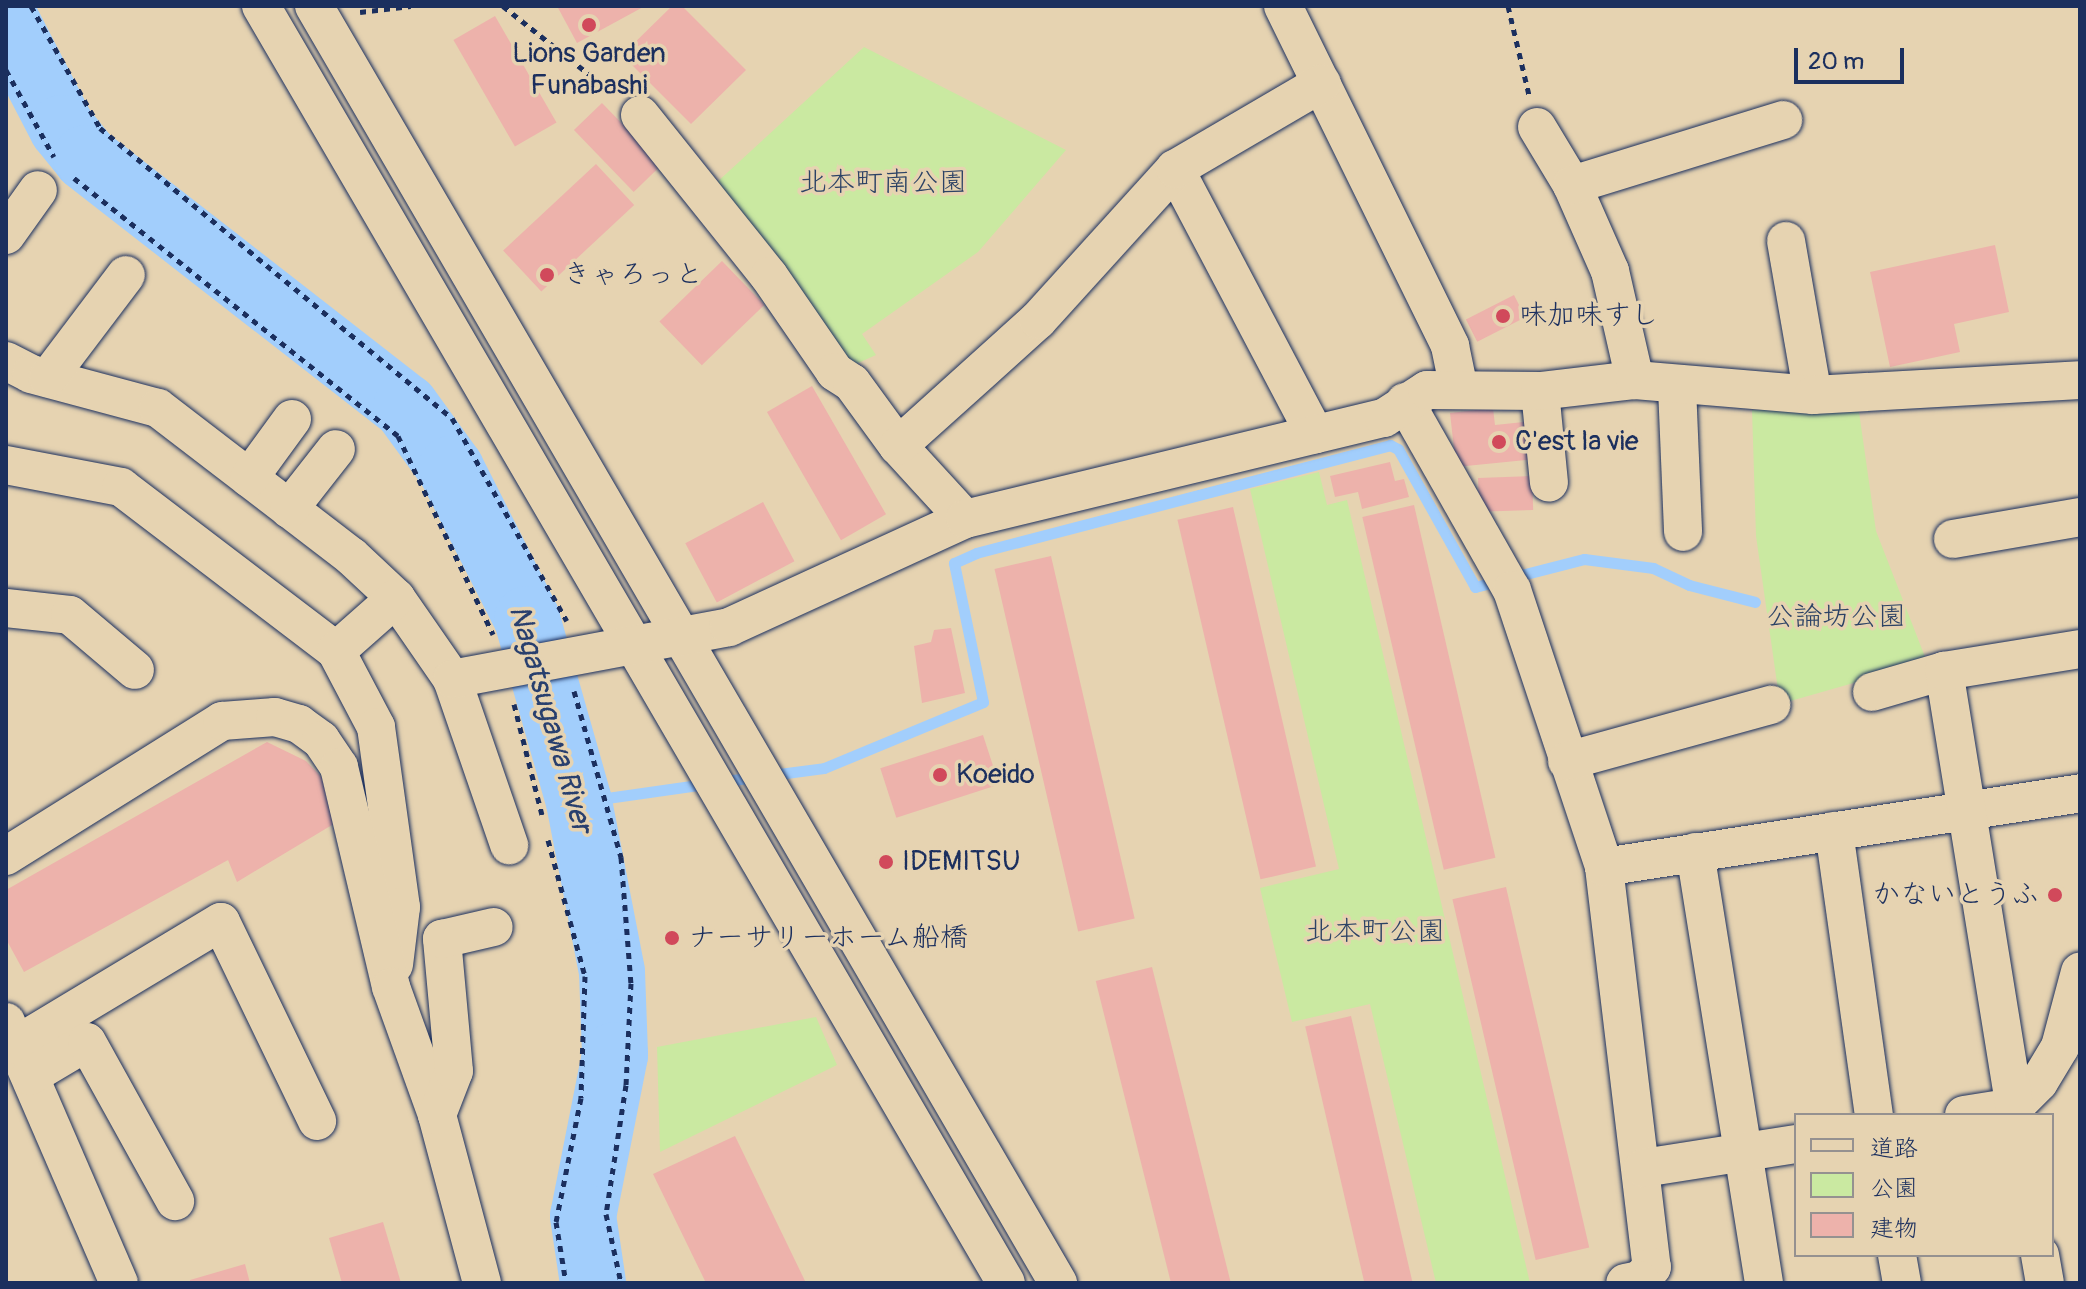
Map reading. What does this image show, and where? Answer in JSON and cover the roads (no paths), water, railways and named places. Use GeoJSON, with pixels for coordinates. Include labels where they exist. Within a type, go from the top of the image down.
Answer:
{"type":"FeatureCollection","features":[{"type":"Feature","properties":{"kind":"street"},"geometry":{"type":"LineString","coordinates":[[1283,6],[1450,346],[1459,389]]}},
{"type":"Feature","properties":{"kind":"street"},"geometry":{"type":"LineString","coordinates":[[332,8],[681,636],[1058,1283]]}},
{"type":"Feature","properties":{"kind":"street"},"geometry":{"type":"LineString","coordinates":[[265,12],[1006,1283]]}},
{"type":"Feature","properties":{"kind":"street"},"geometry":{"type":"LineString","coordinates":[[898,446],[1038,320],[1175,169],[1322,83]]}},
{"type":"Feature","properties":{"kind":"street"},"geometry":{"type":"LineString","coordinates":[[640,115],[769,276],[835,372],[852,383],[898,446],[965,519]]}},
{"type":"Feature","properties":{"kind":"street"},"geometry":{"type":"LineString","coordinates":[[1572,185],[1783,120]]}},
{"type":"Feature","properties":{"kind":"street"},"geometry":{"type":"LineString","coordinates":[[1537,127],[1572,185],[1610,271],[1635,380]]}},
{"type":"Feature","properties":{"kind":"street"},"geometry":{"type":"LineString","coordinates":[[1175,169],[1315,434]]}},
{"type":"Feature","properties":{"kind":"street"},"geometry":{"type":"LineString","coordinates":[[6,235],[38,190]]}},
{"type":"Feature","properties":{"kind":"street"},"geometry":{"type":"LineString","coordinates":[[1786,241],[1813,395]]}},
{"type":"Feature","properties":{"kind":"street"},"geometry":{"type":"LineString","coordinates":[[48,378],[126,275]]}},
{"type":"Feature","properties":{"kind":"street"},"geometry":{"type":"LineString","coordinates":[[6,361],[48,378],[158,408],[289,509],[396,598],[452,679],[509,845]]}},
{"type":"Feature","properties":{"kind":"street"},"geometry":{"type":"LineString","coordinates":[[452,679],[729,627],[965,519],[1384,418],[1427,390],[1540,391],[1635,380],[1677,387],[1813,395],[2080,380]]}},
{"type":"Feature","properties":{"kind":"street"},"geometry":{"type":"LineString","coordinates":[[1677,387],[1683,532]]}},
{"type":"Feature","properties":{"kind":"street"},"geometry":{"type":"LineString","coordinates":[[1540,391],[1549,483]]}},
{"type":"Feature","properties":{"kind":"street"},"geometry":{"type":"LineString","coordinates":[[1405,402],[1512,590],[1604,867],[1643,1168],[1652,1267],[1640,1280],[1625,1283]]}},
{"type":"Feature","properties":{"kind":"street"},"geometry":{"type":"LineString","coordinates":[[249,478],[292,419]]}},
{"type":"Feature","properties":{"kind":"street"},"geometry":{"type":"LineString","coordinates":[[289,509],[336,449]]}},
{"type":"Feature","properties":{"kind":"street"},"geometry":{"type":"LineString","coordinates":[[6,465],[121,487],[336,651],[376,727],[401,907],[391,987]]}},
{"type":"Feature","properties":{"kind":"street"},"geometry":{"type":"LineString","coordinates":[[1953,539],[2080,517]]}},
{"type":"Feature","properties":{"kind":"street"},"geometry":{"type":"LineString","coordinates":[[336,651],[396,598]]}},
{"type":"Feature","properties":{"kind":"street"},"geometry":{"type":"LineString","coordinates":[[6,608],[70,615],[135,670]]}},
{"type":"Feature","properties":{"kind":"street"},"geometry":{"type":"LineString","coordinates":[[1872,692],[1944,671],[2080,649]]}},
{"type":"Feature","properties":{"kind":"street"},"geometry":{"type":"LineString","coordinates":[[1944,671],[2015,1111]]}},
{"type":"Feature","properties":{"kind":"street"},"geometry":{"type":"LineString","coordinates":[[1567,761],[1771,705]]}},
{"type":"Feature","properties":{"kind":"street"},"geometry":{"type":"LineString","coordinates":[[6,856],[222,721],[251,715],[299,724],[321,740],[339,767],[391,987],[437,1115],[482,1283]]}},
{"type":"Feature","properties":{"kind":"street"},"geometry":{"type":"LineString","coordinates":[[1604,867],[2080,793]]}},
{"type":"Feature","properties":{"kind":"street"},"geometry":{"type":"LineString","coordinates":[[1834,831],[1874,1113]]}},
{"type":"Feature","properties":{"kind":"street"},"geometry":{"type":"LineString","coordinates":[[1695,852],[1764,1283]]}},
{"type":"Feature","properties":{"kind":"street"},"geometry":{"type":"LineString","coordinates":[[13,1039],[221,922],[317,1121]]}},
{"type":"Feature","properties":{"kind":"street"},"geometry":{"type":"LineString","coordinates":[[437,1115],[454,1071],[442,939],[494,927]]}},
{"type":"Feature","properties":{"kind":"street"},"geometry":{"type":"LineString","coordinates":[[1990,1113],[2015,1111],[2039,1082],[2060,1047],[2078,994]]}},
{"type":"Feature","properties":{"kind":"street"},"geometry":{"type":"LineString","coordinates":[[13,1039],[87,1042],[175,1201]]}},
{"type":"Feature","properties":{"kind":"street"},"geometry":{"type":"LineString","coordinates":[[13,1039],[119,1283]]}},
{"type":"Feature","properties":{"kind":"street"},"geometry":{"type":"LineString","coordinates":[[1643,1168],[1794,1144]]}},
{"type":"Feature","properties":{"kind":"street"},"geometry":{"type":"LineString","coordinates":[[1897,1257],[1902,1283]]}},
{"type":"Feature","properties":{"kind":"street"},"geometry":{"type":"LineString","coordinates":[[2040,1257],[2045,1283]]}},
{"type":"Feature","properties":{"kind":"waterway","name":"Nagatsugawa River"},"geometry":{"type":"LineString","coordinates":[[6,20],[62,128],[86,158],[406,407],[451,469],[527,619],[579,802],[612,972],[615,1055],[583,1216],[593,1283]]}},
{"type":"Feature","properties":{"kind":"waterway"},"geometry":{"type":"LineString","coordinates":[[771,775],[824,768],[983,702],[954,563],[976,553],[1390,445],[1398,449],[1475,587],[1584,559],[1653,568],[1689,585],[1755,602]]}},
{"type":"Feature","properties":{"kind":"waterway"},"geometry":{"type":"LineString","coordinates":[[579,802],[754,777]]}},
{"type":"Feature","properties":{"kind":"place","name":"Lions Garden Funabashi"},"geometry":{"type":"Point","coordinates":[589,25]}},
{"type":"Feature","properties":{"kind":"place","name":"きゃろっと"},"geometry":{"type":"Point","coordinates":[547,275]}},
{"type":"Feature","properties":{"kind":"place","name":"味加味すし"},"geometry":{"type":"Point","coordinates":[1503,316]}},
{"type":"Feature","properties":{"kind":"place","name":"C'est la vie"},"geometry":{"type":"Point","coordinates":[1499,442]}},
{"type":"Feature","properties":{"kind":"place","name":"Koeido"},"geometry":{"type":"Point","coordinates":[940,775]}},
{"type":"Feature","properties":{"kind":"place","name":"IDEMITSU"},"geometry":{"type":"Point","coordinates":[886,862]}},
{"type":"Feature","properties":{"kind":"place","name":"かないとうふ"},"geometry":{"type":"Point","coordinates":[2055,895]}},
{"type":"Feature","properties":{"kind":"place","name":"ナーサリーホーム船橋"},"geometry":{"type":"Point","coordinates":[672,938]}},
{"type":"Feature","properties":{"kind":"park label","name":"北本町南公園"},"geometry":{"type":"Point","coordinates":[883,183]}},
{"type":"Feature","properties":{"kind":"park label","name":"公論坊公園"},"geometry":{"type":"Point","coordinates":[1836,617]}},
{"type":"Feature","properties":{"kind":"park label","name":"北本町公園"},"geometry":{"type":"Point","coordinates":[1375,932]}}]}
